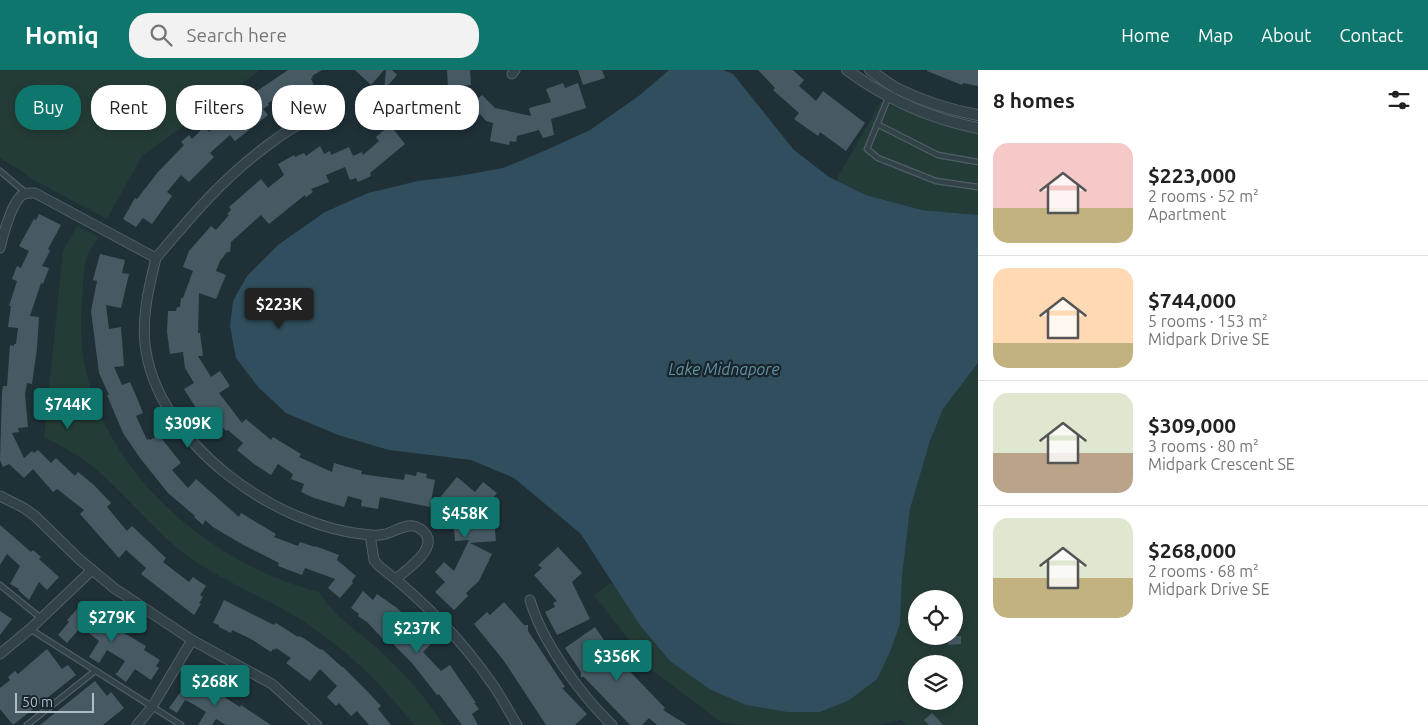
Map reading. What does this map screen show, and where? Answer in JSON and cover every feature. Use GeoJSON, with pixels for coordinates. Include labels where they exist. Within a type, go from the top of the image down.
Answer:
{"type":"FeatureCollection","features":[{"type":"Feature","properties":{"kind":"street"},"geometry":{"type":"LineString","coordinates":[[847,70],[892,91],[932,115],[978,128]]}},
{"type":"Feature","properties":{"kind":"street"},"geometry":{"type":"LineString","coordinates":[[870,70],[892,91],[978,116]]}},
{"type":"Feature","properties":{"kind":"street"},"geometry":{"type":"LineString","coordinates":[[290,130],[230,175],[205,200],[156,258],[146,304],[144,323],[145,346],[156,386],[177,422],[218,467],[260,498],[307,520],[351,534],[388,535],[411,526],[419,528],[426,534],[428,544],[425,553],[396,579]]}},
{"type":"Feature","properties":{"kind":"street"},"geometry":{"type":"LineString","coordinates":[[0,248],[5,229],[20,196],[26,193],[35,193],[156,258]]}},
{"type":"Feature","properties":{"kind":"street"},"geometry":{"type":"LineString","coordinates":[[0,496],[35,516],[79,559],[114,588],[192,640],[272,684],[317,725]]}},
{"type":"Feature","properties":{"kind":"street"},"geometry":{"type":"LineString","coordinates":[[370,535],[374,560],[435,615],[459,641],[494,686],[517,725]]}},
{"type":"Feature","properties":{"kind":"street"},"geometry":{"type":"LineString","coordinates":[[0,654],[42,619],[92,570]]}},
{"type":"Feature","properties":{"kind":"street"},"geometry":{"type":"LineString","coordinates":[[530,600],[535,618],[568,673],[601,722],[612,725]]}},
{"type":"Feature","properties":{"kind":"street"},"geometry":{"type":"LineString","coordinates":[[137,725],[152,707],[192,640]]}},
{"type":"Feature","properties":{"kind":"lane"},"geometry":{"type":"LineString","coordinates":[[892,91],[867,149],[878,158],[936,181],[978,187]]}},
{"type":"Feature","properties":{"kind":"lane"},"geometry":{"type":"LineString","coordinates":[[877,124],[938,154],[978,162]]}},
{"type":"Feature","properties":{"kind":"lane"},"geometry":{"type":"LineString","coordinates":[[0,171],[26,193]]}},
{"type":"Feature","properties":{"kind":"lane"},"geometry":{"type":"LineString","coordinates":[[0,586],[42,619]]}},
{"type":"Feature","properties":{"kind":"lane"},"geometry":{"type":"LineString","coordinates":[[30,629],[181,725]]}},
{"type":"Feature","properties":{"kind":"lane"},"geometry":{"type":"LineString","coordinates":[[27,725],[95,671]]}},
{"type":"Feature","properties":{"kind":"green space"},"geometry":{"type":"Polygon","coordinates":[[[0,70],[260,70],[239,85],[176,85],[176,130],[178,130],[142,156],[107,219],[30,178],[0,158],[0,70]]]}},
{"type":"Feature","properties":{"kind":"green space"},"geometry":{"type":"Polygon","coordinates":[[[881,102],[978,134],[978,215],[922,210],[866,195],[836,180],[881,102]]]}},
{"type":"Feature","properties":{"kind":"green space"},"geometry":{"type":"Polygon","coordinates":[[[77,226],[99,237],[87,256],[85,267],[82,305],[83,355],[96,403],[118,448],[149,488],[186,524],[228,553],[273,576],[319,592],[338,616],[395,665],[429,704],[443,725],[414,725],[375,680],[346,653],[298,618],[213,572],[186,555],[92,466],[44,437],[63,251],[77,226]]]}},
{"type":"Feature","properties":{"kind":"green space"},"geometry":{"type":"Polygon","coordinates":[[[978,363],[978,725],[907,725],[901,720],[877,725],[743,725],[722,723],[651,669],[594,595],[612,582],[639,624],[711,690],[746,705],[787,712],[820,712],[848,701],[900,624],[902,577],[910,509],[930,441],[943,409],[978,363]]]}},
{"type":"Feature","properties":{"kind":"water","name":"Lake Midnapore"},"geometry":{"type":"Polygon","coordinates":[[[669,70],[723,70],[733,74],[794,150],[829,177],[866,195],[922,210],[978,215],[978,363],[943,409],[930,441],[910,509],[902,577],[900,624],[877,679],[848,701],[820,712],[787,712],[746,705],[711,690],[670,661],[639,624],[581,534],[514,478],[471,460],[389,450],[338,435],[286,413],[258,387],[236,358],[230,326],[233,301],[247,276],[278,245],[325,212],[368,193],[418,181],[503,168],[590,130],[640,95],[669,70]]]}},
{"type":"Feature","properties":{"kind":"building"},"geometry":{"type":"Polygon","coordinates":[[[288,70],[322,70],[312,76],[311,79],[314,85],[272,85],[272,101],[263,109],[268,115],[262,120],[262,88],[288,70]]]}},
{"type":"Feature","properties":{"kind":"building"},"geometry":{"type":"Polygon","coordinates":[[[355,70],[384,70],[371,85],[355,70]]]}},
{"type":"Feature","properties":{"kind":"building"},"geometry":{"type":"Polygon","coordinates":[[[386,70],[392,70],[397,75],[388,85],[384,85],[386,70]]]}},
{"type":"Feature","properties":{"kind":"building"},"geometry":{"type":"Polygon","coordinates":[[[447,70],[470,70],[471,85],[448,85],[447,70]]]}},
{"type":"Feature","properties":{"kind":"building"},"geometry":{"type":"Polygon","coordinates":[[[578,70],[602,70],[605,78],[583,85],[578,70]]]}},
{"type":"Feature","properties":{"kind":"building"},"geometry":{"type":"Polygon","coordinates":[[[758,70],[793,70],[804,80],[799,86],[816,101],[823,91],[865,123],[846,151],[820,132],[818,136],[794,119],[799,113],[773,90],[775,88],[758,70]]]}},
{"type":"Feature","properties":{"kind":"building"},"geometry":{"type":"Polygon","coordinates":[[[927,70],[978,70],[978,86],[963,83],[962,85],[927,70]]]}},
{"type":"Feature","properties":{"kind":"building"},"geometry":{"type":"Polygon","coordinates":[[[563,83],[565,88],[578,83],[586,108],[551,119],[554,135],[543,138],[539,130],[517,136],[516,142],[510,141],[509,145],[490,141],[493,123],[486,121],[479,115],[479,98],[482,95],[495,108],[531,116],[529,108],[551,102],[546,89],[563,83]]]}},
{"type":"Feature","properties":{"kind":"building"},"geometry":{"type":"Polygon","coordinates":[[[201,130],[209,132],[211,130],[249,130],[235,141],[230,135],[210,153],[214,157],[189,182],[181,175],[167,192],[172,196],[152,224],[143,218],[136,227],[123,219],[135,198],[137,199],[158,172],[184,145],[181,142],[189,135],[192,139],[201,130]]]}},
{"type":"Feature","properties":{"kind":"building"},"geometry":{"type":"Polygon","coordinates":[[[384,130],[394,130],[405,144],[370,173],[371,176],[358,182],[356,178],[350,180],[345,167],[326,175],[329,182],[311,189],[313,192],[306,197],[305,195],[269,224],[261,215],[231,242],[230,252],[227,252],[220,261],[216,271],[226,275],[216,299],[199,293],[198,333],[200,333],[203,356],[198,356],[211,377],[220,371],[230,386],[219,393],[242,423],[246,419],[271,440],[273,437],[301,454],[299,457],[332,472],[334,463],[362,471],[361,474],[404,480],[405,474],[416,476],[417,472],[427,474],[426,478],[435,480],[430,507],[380,497],[378,509],[361,506],[362,500],[348,496],[344,507],[301,492],[304,484],[291,479],[293,474],[278,464],[271,475],[237,450],[243,443],[228,430],[226,431],[219,424],[212,429],[184,389],[194,383],[185,368],[183,352],[170,354],[167,332],[168,311],[176,311],[177,307],[180,307],[181,298],[183,298],[193,271],[183,267],[189,251],[211,226],[216,230],[229,215],[227,214],[231,210],[229,207],[261,179],[268,188],[284,175],[278,164],[294,155],[295,157],[304,153],[306,156],[320,146],[324,154],[330,151],[331,155],[349,147],[353,156],[362,152],[363,155],[379,141],[376,137],[384,130]]]}},
{"type":"Feature","properties":{"kind":"building"},"geometry":{"type":"Polygon","coordinates":[[[39,214],[61,225],[48,249],[50,251],[42,266],[49,268],[43,284],[41,283],[30,316],[39,317],[32,384],[27,383],[25,394],[28,427],[18,428],[19,432],[12,433],[24,458],[32,451],[34,453],[38,450],[51,463],[56,458],[75,476],[78,472],[111,503],[107,507],[127,531],[132,526],[166,558],[163,562],[189,582],[193,577],[206,586],[200,595],[203,597],[199,603],[201,604],[194,615],[141,574],[146,568],[126,550],[119,558],[80,514],[84,510],[57,489],[53,492],[33,469],[24,478],[9,464],[3,467],[0,460],[2,393],[3,386],[7,386],[10,345],[14,346],[16,344],[18,328],[8,327],[11,306],[9,306],[17,281],[12,279],[17,266],[21,268],[29,251],[19,246],[34,219],[36,220],[39,214]]]}},
{"type":"Feature","properties":{"kind":"building"},"geometry":{"type":"Polygon","coordinates":[[[100,254],[125,260],[122,273],[129,274],[121,308],[106,305],[109,329],[121,327],[124,366],[114,367],[122,385],[130,382],[143,413],[136,416],[147,440],[159,435],[181,463],[172,470],[188,488],[196,479],[239,517],[241,513],[276,534],[274,537],[298,546],[300,542],[315,546],[339,555],[337,560],[356,576],[352,581],[353,583],[340,598],[328,588],[335,579],[305,568],[302,575],[278,566],[279,563],[240,543],[205,520],[203,525],[168,493],[140,458],[123,433],[99,373],[91,311],[97,281],[93,280],[100,254]]]}},
{"type":"Feature","properties":{"kind":"building"},"geometry":{"type":"Polygon","coordinates":[[[457,477],[475,492],[483,482],[497,493],[472,521],[494,519],[496,541],[470,543],[492,554],[479,581],[466,593],[468,596],[454,610],[435,592],[445,582],[435,572],[444,562],[454,571],[469,540],[455,541],[452,504],[442,516],[431,508],[457,477]]]}},
{"type":"Feature","properties":{"kind":"building"},"geometry":{"type":"Polygon","coordinates":[[[0,525],[31,552],[33,550],[41,557],[39,559],[59,577],[47,590],[39,582],[29,600],[19,589],[10,584],[20,566],[7,554],[0,565],[0,525]]]}},
{"type":"Feature","properties":{"kind":"building"},"geometry":{"type":"Polygon","coordinates":[[[558,547],[582,573],[572,582],[590,619],[557,635],[545,612],[555,607],[553,603],[557,601],[534,575],[542,568],[538,565],[558,547]]]}},
{"type":"Feature","properties":{"kind":"building"},"geometry":{"type":"Polygon","coordinates":[[[363,591],[373,600],[377,594],[408,618],[405,622],[419,636],[422,634],[431,644],[423,652],[441,671],[450,665],[479,709],[472,714],[478,725],[462,725],[439,694],[437,695],[412,663],[385,636],[383,639],[351,608],[363,591]]]}},
{"type":"Feature","properties":{"kind":"building"},"geometry":{"type":"Polygon","coordinates":[[[224,600],[274,625],[276,623],[322,649],[343,667],[381,706],[378,709],[391,725],[369,725],[357,711],[351,716],[339,703],[336,706],[327,697],[337,686],[320,669],[310,681],[286,663],[291,658],[276,648],[271,652],[251,639],[232,630],[231,633],[213,623],[224,600]]]}},
{"type":"Feature","properties":{"kind":"building"},"geometry":{"type":"Polygon","coordinates":[[[504,602],[524,625],[528,625],[528,631],[565,687],[562,688],[587,714],[575,725],[546,725],[504,661],[474,624],[487,612],[490,615],[504,602]]]}},
{"type":"Feature","properties":{"kind":"building"},"geometry":{"type":"Polygon","coordinates":[[[85,603],[114,627],[146,646],[144,650],[160,660],[156,666],[159,668],[151,680],[135,669],[126,682],[115,674],[125,661],[107,650],[99,663],[89,657],[99,641],[81,627],[67,643],[58,635],[69,622],[67,620],[79,607],[81,609],[85,603]]]}},
{"type":"Feature","properties":{"kind":"building"},"geometry":{"type":"Polygon","coordinates":[[[0,611],[12,619],[0,635],[0,611]]]}},
{"type":"Feature","properties":{"kind":"building"},"geometry":{"type":"Polygon","coordinates":[[[595,627],[615,656],[665,708],[663,710],[687,725],[657,725],[649,718],[642,725],[630,725],[584,677],[581,677],[581,672],[565,648],[595,627]]]}},
{"type":"Feature","properties":{"kind":"building"},"geometry":{"type":"Polygon","coordinates":[[[47,649],[62,669],[68,665],[76,675],[13,725],[0,709],[0,688],[10,680],[8,677],[15,671],[18,674],[47,649]]]}},
{"type":"Feature","properties":{"kind":"building"},"geometry":{"type":"Polygon","coordinates":[[[198,678],[206,683],[205,685],[240,707],[241,705],[271,725],[226,725],[216,719],[212,725],[198,725],[206,712],[193,704],[185,700],[177,713],[169,708],[187,683],[192,686],[198,678]]]}},
{"type":"Feature","properties":{"kind":"building"},"geometry":{"type":"Polygon","coordinates":[[[95,681],[107,696],[111,692],[124,708],[103,725],[40,725],[95,681]]]}},
{"type":"Feature","properties":{"kind":"building"},"geometry":{"type":"Polygon","coordinates":[[[932,713],[943,725],[929,725],[924,720],[932,713]]]}}]}
